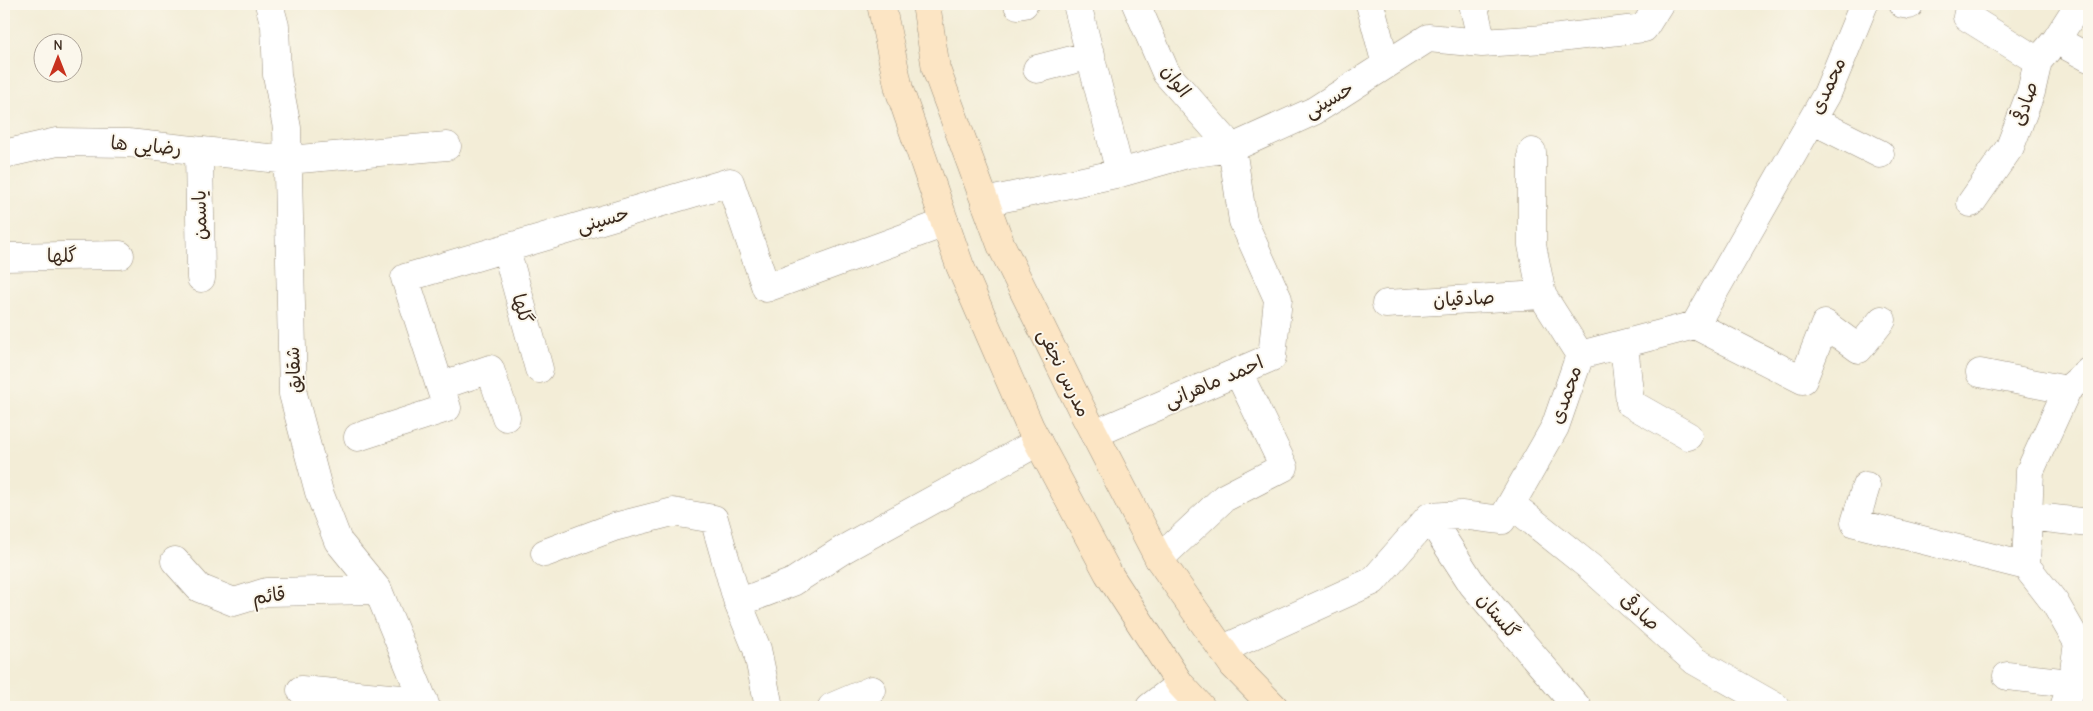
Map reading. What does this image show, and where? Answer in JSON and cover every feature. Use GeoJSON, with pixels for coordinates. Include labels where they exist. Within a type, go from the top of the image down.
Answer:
{"type":"FeatureCollection","features":[{"type":"Feature","properties":{"kind":"main road"},"geometry":{"type":"LineString","coordinates":[[881,4],[899,90],[960,266],[1030,427],[1108,573],[1180,684],[1201,707]]}},
{"type":"Feature","properties":{"kind":"main road","name":"مدرس نجفی"},"geometry":{"type":"LineString","coordinates":[[926,4],[936,69],[1002,245],[1094,434],[1159,559],[1233,665],[1274,707]]}},
{"type":"Feature","properties":{"kind":"street","name":"شقایق"},"geometry":{"type":"LineString","coordinates":[[270,4],[275,26],[277,75],[287,128],[293,394],[319,492],[338,541],[378,590],[425,704]]}},
{"type":"Feature","properties":{"kind":"street"},"geometry":{"type":"LineString","coordinates":[[1078,4],[1120,173]]}},
{"type":"Feature","properties":{"kind":"street","name":"الوان"},"geometry":{"type":"LineString","coordinates":[[1136,4],[1166,74],[1232,148]]}},
{"type":"Feature","properties":{"kind":"street"},"geometry":{"type":"LineString","coordinates":[[1370,4],[1386,66]]}},
{"type":"Feature","properties":{"kind":"street"},"geometry":{"type":"LineString","coordinates":[[1473,4],[1482,42]]}},
{"type":"Feature","properties":{"kind":"street","name":"حسینی"},"geometry":{"type":"LineString","coordinates":[[986,202],[1120,173],[1187,154],[1232,148],[1314,111],[1428,38],[1482,42],[1559,38],[1644,28],[1659,4]]}},
{"type":"Feature","properties":{"kind":"street","name":"محمدی"},"geometry":{"type":"LineString","coordinates":[[1429,517],[1461,515],[1502,520],[1555,427],[1580,355],[1695,325],[1827,94],[1864,4]]}},
{"type":"Feature","properties":{"kind":"street"},"geometry":{"type":"LineString","coordinates":[[1970,4],[1967,17],[2038,62]]}},
{"type":"Feature","properties":{"kind":"street","name":"صادقی"},"geometry":{"type":"LineString","coordinates":[[1971,203],[2010,147],[2031,92],[2038,62],[2056,40],[2079,4]]}},
{"type":"Feature","properties":{"kind":"street"},"geometry":{"type":"LineString","coordinates":[[2056,40],[2089,58]]}},
{"type":"Feature","properties":{"kind":"street"},"geometry":{"type":"LineString","coordinates":[[1037,70],[1090,55]]}},
{"type":"Feature","properties":{"kind":"street"},"geometry":{"type":"LineString","coordinates":[[1812,120],[1880,154]]}},
{"type":"Feature","properties":{"kind":"street","name":"رضایی ها"},"geometry":{"type":"LineString","coordinates":[[4,154],[57,142],[128,143],[288,160],[447,146]]}},
{"type":"Feature","properties":{"kind":"street","name":"احمد ماهرانی"},"geometry":{"type":"LineString","coordinates":[[1094,434],[1272,357],[1278,299],[1243,221],[1232,148]]}},
{"type":"Feature","properties":{"kind":"street","name":"یاسمن"},"geometry":{"type":"LineString","coordinates":[[199,151],[201,278]]}},
{"type":"Feature","properties":{"kind":"street"},"geometry":{"type":"LineString","coordinates":[[1532,152],[1532,245],[1542,295],[1580,355]]}},
{"type":"Feature","properties":{"kind":"street","name":"حسینی"},"geometry":{"type":"LineString","coordinates":[[358,437],[447,408],[406,278],[730,182],[766,288],[945,223]]}},
{"type":"Feature","properties":{"kind":"street","name":"گلها"},"geometry":{"type":"LineString","coordinates":[[506,249],[539,369]]}},
{"type":"Feature","properties":{"kind":"street","name":"گلها"},"geometry":{"type":"LineString","coordinates":[[4,257],[120,255]]}},
{"type":"Feature","properties":{"kind":"street","name":"صادقیان"},"geometry":{"type":"LineString","coordinates":[[1386,304],[1542,295]]}},
{"type":"Feature","properties":{"kind":"street"},"geometry":{"type":"LineString","coordinates":[[1695,325],[1803,380],[1825,324],[1859,349],[1882,320]]}},
{"type":"Feature","properties":{"kind":"street"},"geometry":{"type":"LineString","coordinates":[[1624,344],[1630,403],[1688,436]]}},
{"type":"Feature","properties":{"kind":"street"},"geometry":{"type":"LineString","coordinates":[[440,386],[490,369],[506,418]]}},
{"type":"Feature","properties":{"kind":"street"},"geometry":{"type":"LineString","coordinates":[[2026,566],[2030,471],[2068,390],[2089,371]]}},
{"type":"Feature","properties":{"kind":"street"},"geometry":{"type":"LineString","coordinates":[[1159,559],[1224,498],[1284,467],[1238,372]]}},
{"type":"Feature","properties":{"kind":"street"},"geometry":{"type":"LineString","coordinates":[[1980,373],[2068,390]]}},
{"type":"Feature","properties":{"kind":"street"},"geometry":{"type":"LineString","coordinates":[[738,604],[793,582],[844,548],[1038,442]]}},
{"type":"Feature","properties":{"kind":"street"},"geometry":{"type":"LineString","coordinates":[[1866,486],[1856,523],[2026,566],[2055,604],[2078,643],[2075,692],[2008,676]]}},
{"type":"Feature","properties":{"kind":"street","name":"صادقی"},"geometry":{"type":"LineString","coordinates":[[1511,504],[1591,568],[1695,661],[1776,707]]}},
{"type":"Feature","properties":{"kind":"street"},"geometry":{"type":"LineString","coordinates":[[545,552],[614,527],[673,512],[714,519],[738,604],[758,649],[769,707]]}},
{"type":"Feature","properties":{"kind":"street"},"geometry":{"type":"LineString","coordinates":[[2028,516],[2089,523]]}},
{"type":"Feature","properties":{"kind":"street"},"geometry":{"type":"LineString","coordinates":[[1223,649],[1373,581],[1429,517]]}},
{"type":"Feature","properties":{"kind":"street","name":"گلستان"},"geometry":{"type":"LineString","coordinates":[[1429,517],[1472,585],[1577,707]]}},
{"type":"Feature","properties":{"kind":"street","name":"قائم"},"geometry":{"type":"LineString","coordinates":[[175,560],[199,588],[234,602],[266,592],[378,590]]}},
{"type":"Feature","properties":{"kind":"street"},"geometry":{"type":"LineString","coordinates":[[1150,707],[1180,684]]}},
{"type":"Feature","properties":{"kind":"street"},"geometry":{"type":"LineString","coordinates":[[301,690],[425,704]]}},
{"type":"Feature","properties":{"kind":"street"},"geometry":{"type":"LineString","coordinates":[[832,707],[872,690]]}}]}
